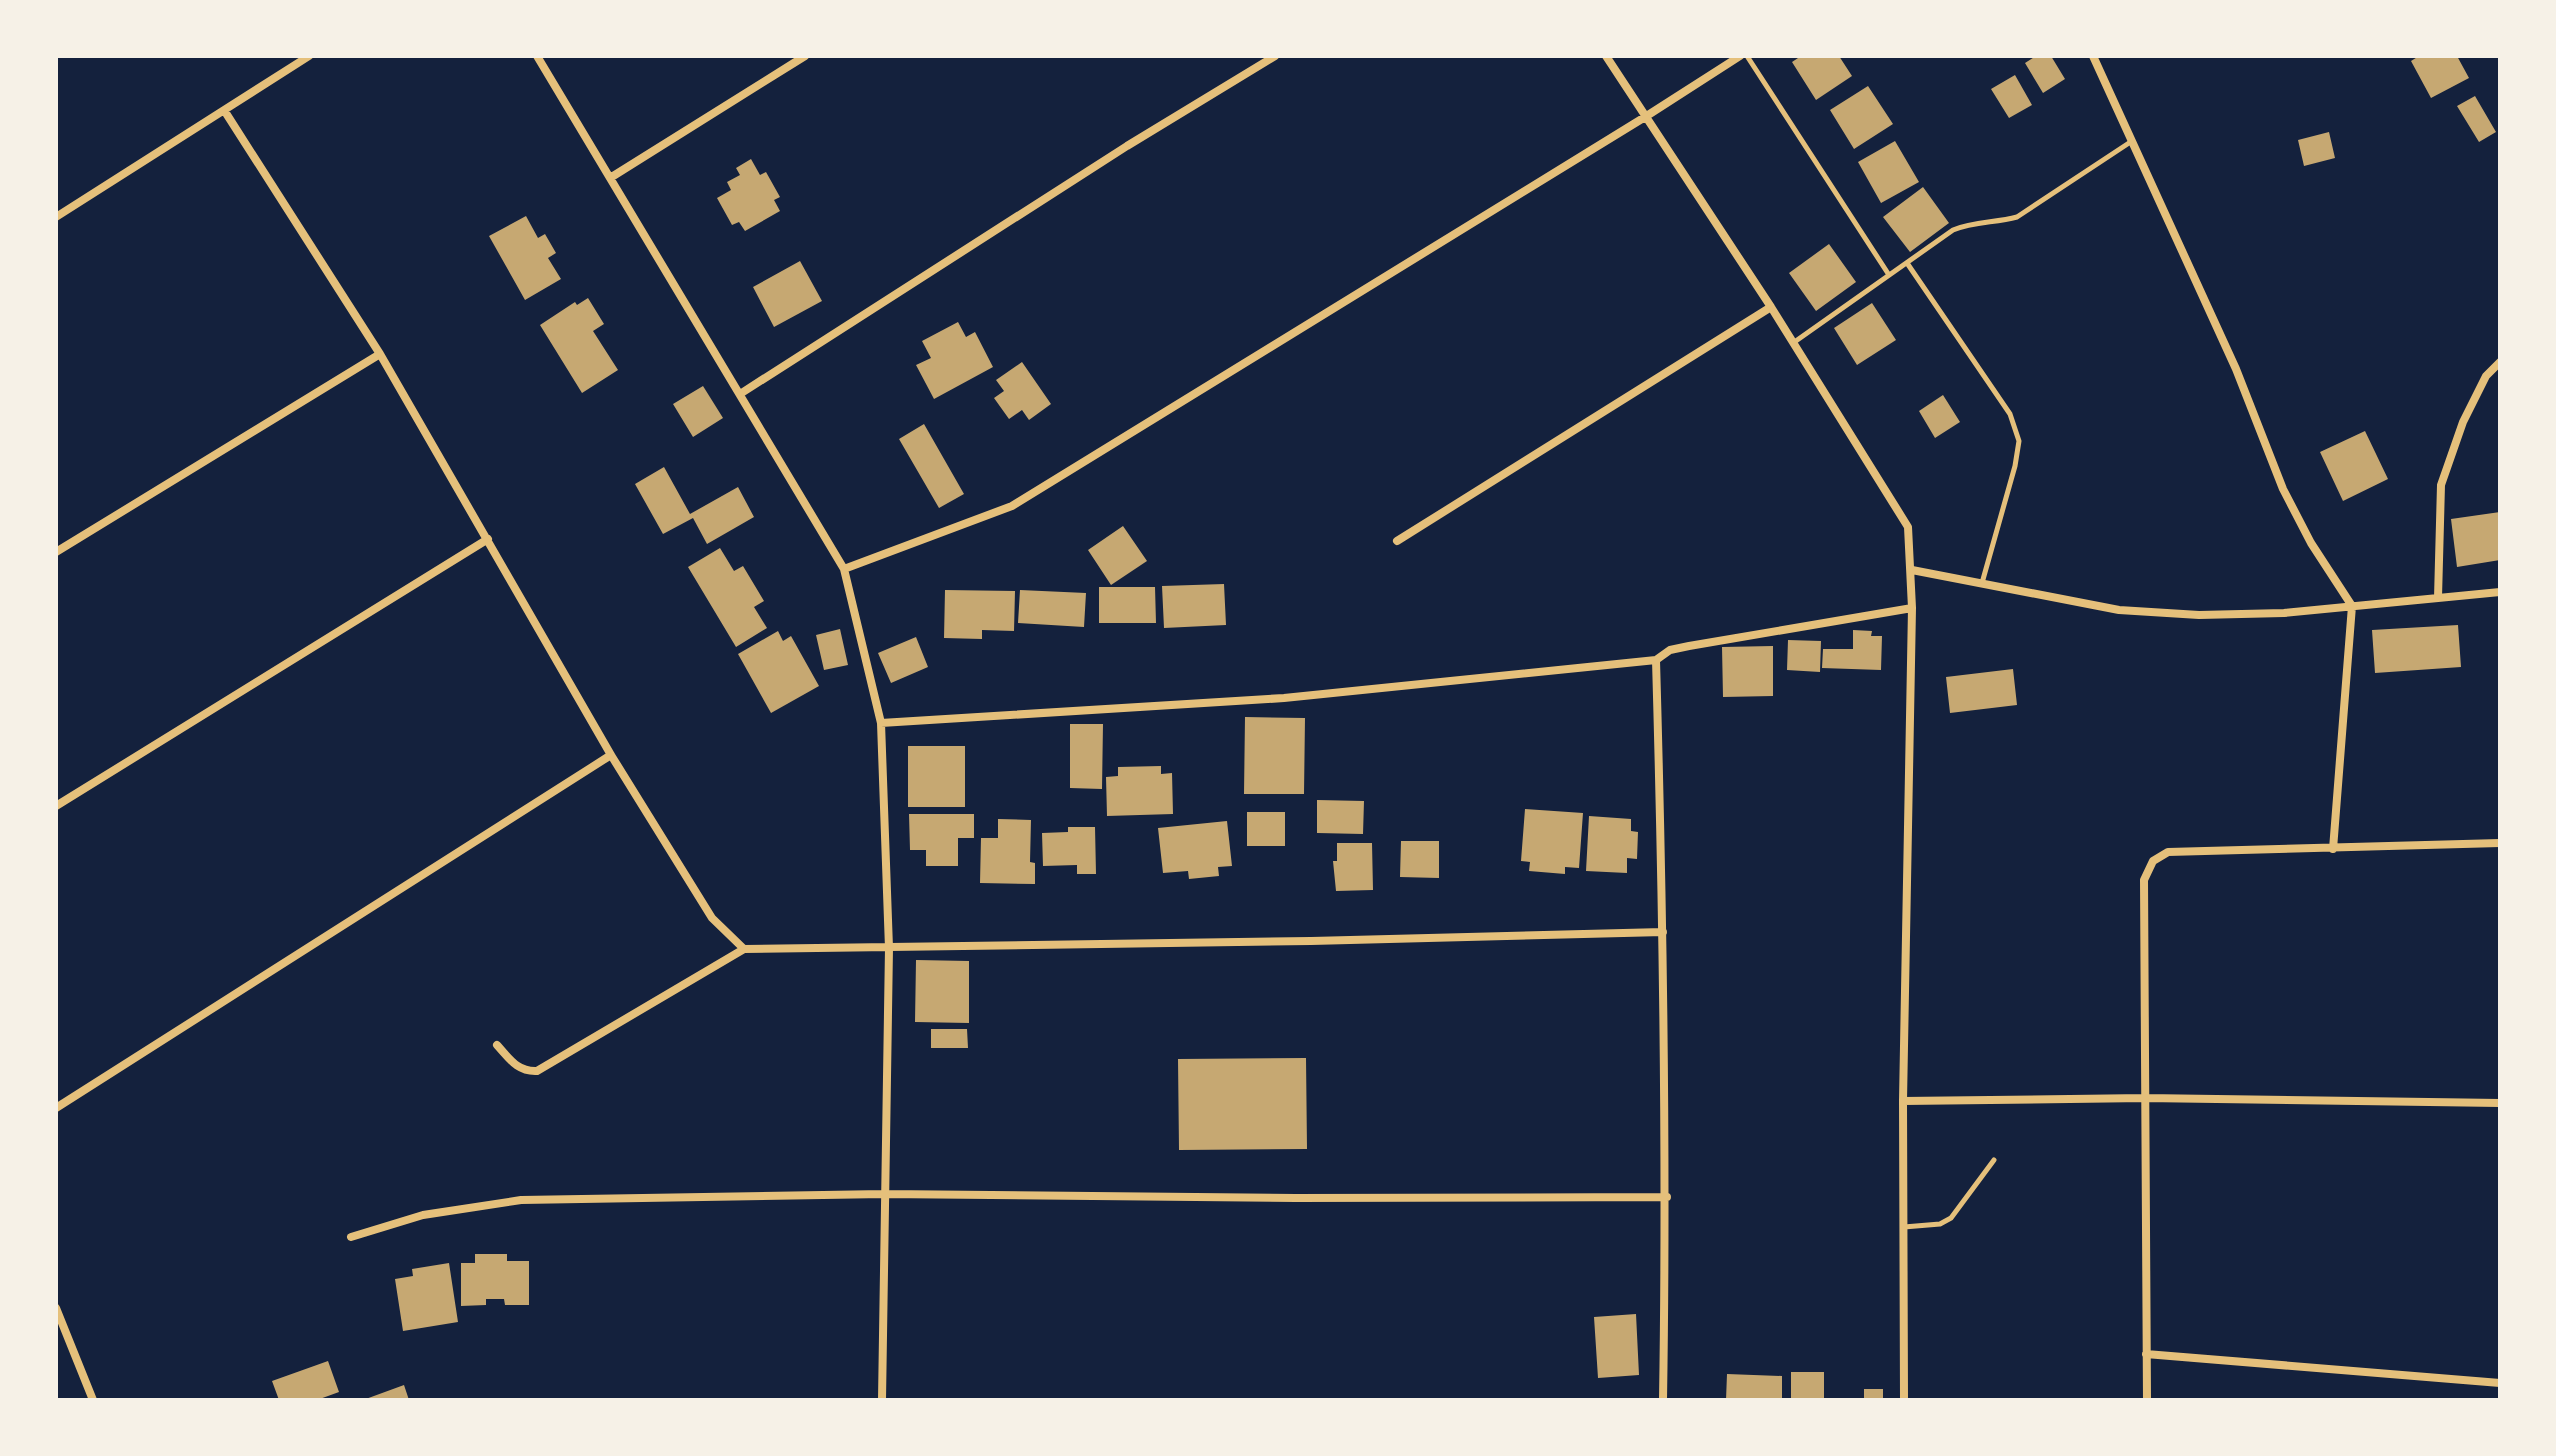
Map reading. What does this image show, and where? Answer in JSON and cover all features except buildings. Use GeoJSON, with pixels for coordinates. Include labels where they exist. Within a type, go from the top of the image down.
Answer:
{"type":"FeatureCollection","features":[{"type":"Feature","properties":{"kind":"street"},"geometry":{"type":"LineString","coordinates":[[286,71],[309,56]]}},
{"type":"Feature","properties":{"kind":"street"},"geometry":{"type":"LineString","coordinates":[[537,56],[844,569],[881,723],[889,948],[882,1400]]}},
{"type":"Feature","properties":{"kind":"street"},"geometry":{"type":"LineString","coordinates":[[610,178],[805,56]]}},
{"type":"Feature","properties":{"kind":"street"},"geometry":{"type":"LineString","coordinates":[[740,394],[1127,146],[1275,56]]}},
{"type":"Feature","properties":{"kind":"street"},"geometry":{"type":"LineString","coordinates":[[1606,56],[1771,307],[1908,527],[1912,608],[1903,1101],[1904,1400]]}},
{"type":"Feature","properties":{"kind":"street"},"geometry":{"type":"LineString","coordinates":[[844,569],[1012,506],[1740,56]]}},
{"type":"Feature","properties":{"kind":"street"},"geometry":{"type":"LineString","coordinates":[[2093,56],[2236,369],[2283,489],[2311,543],[2352,606],[2333,849]]}},
{"type":"Feature","properties":{"kind":"street"},"geometry":{"type":"LineString","coordinates":[[56,202],[59,215],[226,109],[380,354],[611,755],[712,918],[744,949]]}},
{"type":"Feature","properties":{"kind":"street"},"geometry":{"type":"LineString","coordinates":[[1397,541],[1771,307]]}},
{"type":"Feature","properties":{"kind":"street"},"geometry":{"type":"LineString","coordinates":[[56,552],[380,354]]}},
{"type":"Feature","properties":{"kind":"street"},"geometry":{"type":"LineString","coordinates":[[2438,598],[2441,485],[2463,422],[2486,376],[2500,362]]}},
{"type":"Feature","properties":{"kind":"street"},"geometry":{"type":"LineString","coordinates":[[56,806],[488,539]]}},
{"type":"Feature","properties":{"kind":"street"},"geometry":{"type":"LineString","coordinates":[[1912,570],[2119,610],[2199,615],[2284,613],[2500,592]]}},
{"type":"Feature","properties":{"kind":"street"},"geometry":{"type":"LineString","coordinates":[[881,723],[1284,698],[1656,660],[1670,650],[1689,646],[1912,608]]}},
{"type":"Feature","properties":{"kind":"street"},"geometry":{"type":"LineString","coordinates":[[1656,660],[1667,1197],[1663,1400]]}},
{"type":"Feature","properties":{"kind":"street"},"geometry":{"type":"LineString","coordinates":[[56,1108],[611,755]]}},
{"type":"Feature","properties":{"kind":"street"},"geometry":{"type":"LineString","coordinates":[[2147,1400],[2144,880],[2153,861],[2168,852],[2500,843]]}},
{"type":"Feature","properties":{"kind":"street"},"geometry":{"type":"LineString","coordinates":[[497,1045],[518,1068],[527,1072],[537,1071],[744,949],[1663,932]]}},
{"type":"Feature","properties":{"kind":"street"},"geometry":{"type":"LineString","coordinates":[[1903,1101],[2145,1098],[2500,1103]]}},
{"type":"Feature","properties":{"kind":"street"},"geometry":{"type":"LineString","coordinates":[[351,1237],[423,1215],[521,1200],[884,1194],[1296,1198],[1667,1197]]}},
{"type":"Feature","properties":{"kind":"street"},"geometry":{"type":"LineString","coordinates":[[56,1308],[93,1400]]}},
{"type":"Feature","properties":{"kind":"street"},"geometry":{"type":"LineString","coordinates":[[2146,1354],[2500,1383]]}},
{"type":"Feature","properties":{"kind":"lane"},"geometry":{"type":"LineString","coordinates":[[1747,56],[1889,275]]}},
{"type":"Feature","properties":{"kind":"lane"},"geometry":{"type":"LineString","coordinates":[[226,109],[286,71]]}},
{"type":"Feature","properties":{"kind":"lane"},"geometry":{"type":"LineString","coordinates":[[1793,343],[1953,230],[1969,223],[2017,217],[2133,140]]}},
{"type":"Feature","properties":{"kind":"lane"},"geometry":{"type":"LineString","coordinates":[[1907,263],[2010,414],[2019,441],[2015,466],[1982,583]]}},
{"type":"Feature","properties":{"kind":"lane"},"geometry":{"type":"LineString","coordinates":[[1904,1227],[1940,1224],[1951,1218],[1994,1160]]}}]}
